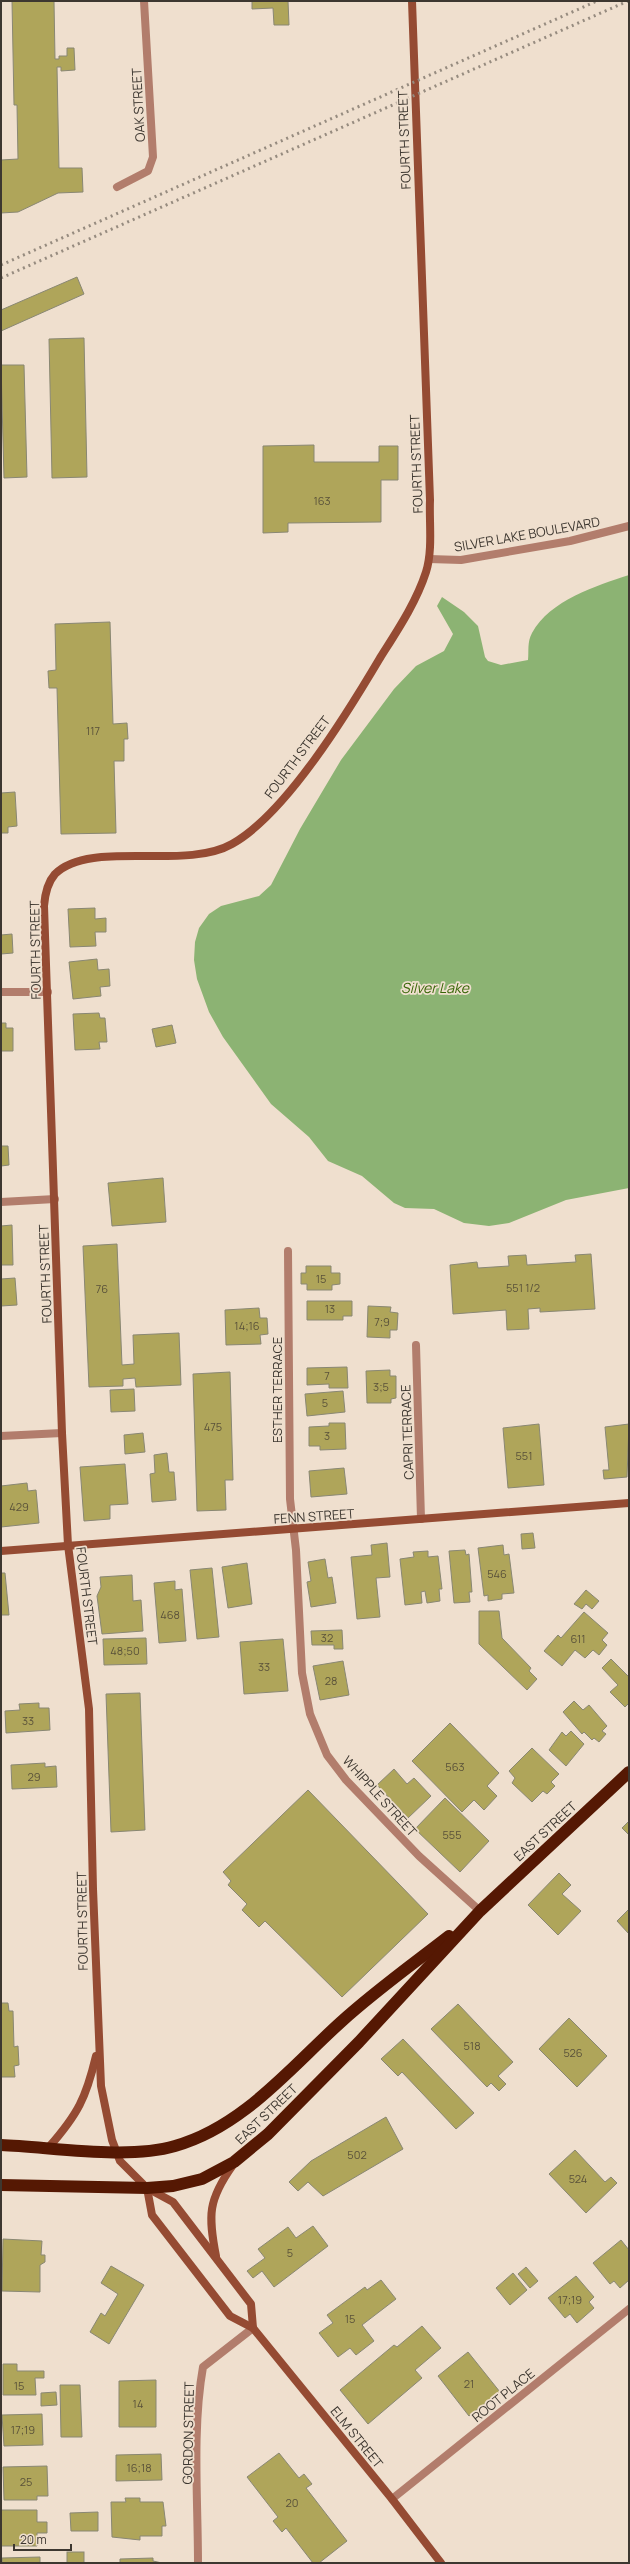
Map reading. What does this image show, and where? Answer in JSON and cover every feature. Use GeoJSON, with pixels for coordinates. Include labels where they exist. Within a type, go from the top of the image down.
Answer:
{"type":"FeatureCollection","features":[{"type":"Feature","properties":{"kind":"highway","name":"EAST STREET"},"geometry":{"type":"LineString","coordinates":[[1,2185],[147,2188],[173,2186],[202,2179],[234,2162],[268,2134],[359,2042],[480,1911],[629,1772]]}},
{"type":"Feature","properties":{"kind":"highway","name":"EAST STREET"},"geometry":{"type":"LineString","coordinates":[[1,2145],[49,2147],[116,2153],[176,2146],[236,2115],[263,2095],[341,2021],[480,1911]]}},
{"type":"Feature","properties":{"kind":"street","name":"OAK STREET"},"geometry":{"type":"LineString","coordinates":[[117,187],[148,171],[153,157],[144,1]]}},
{"type":"Feature","properties":{"kind":"street","name":"FOURTH STREET"},"geometry":{"type":"LineString","coordinates":[[147,2188],[126,2170],[116,2153],[101,2086],[98,2047],[89,1709],[68,1545],[62,1433],[44,906],[47,887],[55,874],[67,865],[89,859],[194,856],[213,852],[232,845],[259,824],[298,779],[372,672],[413,602],[427,571],[429,559],[430,500],[412,1]]}},
{"type":"Feature","properties":{"kind":"street","name":"SILVER LAKE BOULEVARD"},"geometry":{"type":"LineString","coordinates":[[429,559],[461,560],[570,541],[629,526]]}},
{"type":"Feature","properties":{"kind":"street"},"geometry":{"type":"LineString","coordinates":[[1,992],[48,992]]}},
{"type":"Feature","properties":{"kind":"street"},"geometry":{"type":"LineString","coordinates":[[1,1202],[55,1199]]}},
{"type":"Feature","properties":{"kind":"street","name":"ESTHER TERRACE"},"geometry":{"type":"LineString","coordinates":[[288,1251],[290,1492],[293,1529]]}},
{"type":"Feature","properties":{"kind":"street","name":"CAPRI TERRACE"},"geometry":{"type":"LineString","coordinates":[[416,1345],[421,1519]]}},
{"type":"Feature","properties":{"kind":"street"},"geometry":{"type":"LineString","coordinates":[[1,1436],[62,1433]]}},
{"type":"Feature","properties":{"kind":"street","name":"FENN STREET"},"geometry":{"type":"LineString","coordinates":[[1,1551],[629,1503]]}},
{"type":"Feature","properties":{"kind":"street","name":"WHIPPLE STREET"},"geometry":{"type":"LineString","coordinates":[[293,1529],[302,1673],[310,1714],[327,1755],[346,1780],[418,1856],[480,1911]]}},
{"type":"Feature","properties":{"kind":"street","name":"FOURTH STREET"},"geometry":{"type":"LineString","coordinates":[[49,2147],[79,2109],[88,2088],[98,2047]]}},
{"type":"Feature","properties":{"kind":"street"},"geometry":{"type":"LineString","coordinates":[[216,2259],[210,2230],[211,2205],[219,2184],[234,2162]]}},
{"type":"Feature","properties":{"kind":"street"},"geometry":{"type":"LineString","coordinates":[[147,2188],[173,2202],[250,2304],[253,2328]]}},
{"type":"Feature","properties":{"kind":"street","name":"ELM STREET"},"geometry":{"type":"LineString","coordinates":[[147,2188],[152,2215],[230,2316],[253,2328],[392,2499],[440,2563]]}},
{"type":"Feature","properties":{"kind":"street","name":"ROOT PLACE"},"geometry":{"type":"LineString","coordinates":[[392,2499],[629,2309]]}},
{"type":"Feature","properties":{"kind":"street","name":"GORDON STREET"},"geometry":{"type":"LineString","coordinates":[[198,2563],[198,2426],[199,2386],[202,2367],[253,2328]]}},
{"type":"Feature","properties":{"kind":"water","name":"Silver Lake"},"geometry":{"type":"Polygon","coordinates":[[[629,575],[629,1188],[566,1200],[509,1223],[489,1226],[464,1223],[434,1209],[405,1208],[394,1203],[362,1176],[328,1161],[309,1137],[271,1104],[223,1037],[209,1012],[197,979],[194,960],[195,942],[199,928],[209,914],[221,906],[259,896],[271,885],[300,829],[341,760],[394,689],[416,666],[444,651],[453,634],[437,606],[442,597],[464,612],[478,626],[485,657],[488,661],[501,665],[528,660],[530,636],[540,621],[562,603],[589,589],[629,575]]]}},
{"type":"Feature","properties":{"kind":"building"},"geometry":{"type":"Polygon","coordinates":[[[12,1],[54,1],[55,59],[59,59],[59,56],[67,56],[67,48],[74,48],[75,70],[61,71],[61,67],[57,67],[59,168],[82,168],[83,192],[58,193],[18,212],[1,213],[1,160],[18,159],[17,105],[14,105],[12,1]]]}},
{"type":"Feature","properties":{"kind":"building"},"geometry":{"type":"Polygon","coordinates":[[[252,1],[288,1],[289,25],[274,25],[273,8],[252,9],[252,1]]]}},
{"type":"Feature","properties":{"kind":"building"},"geometry":{"type":"Polygon","coordinates":[[[77,277],[84,294],[1,331],[1,310],[77,277]]]}},
{"type":"Feature","properties":{"kind":"building"},"geometry":{"type":"Polygon","coordinates":[[[84,338],[87,477],[52,478],[49,339],[84,338]]]}},
{"type":"Feature","properties":{"kind":"building"},"geometry":{"type":"Polygon","coordinates":[[[1,365],[24,365],[27,477],[4,478],[1,365]]]}},
{"type":"Feature","properties":{"kind":"building"},"geometry":{"type":"Polygon","coordinates":[[[314,445],[314,462],[379,462],[379,446],[398,446],[398,480],[381,480],[381,522],[288,523],[288,532],[263,533],[263,446],[314,445]]]}},
{"type":"Feature","properties":{"kind":"building"},"geometry":{"type":"Polygon","coordinates":[[[110,622],[113,724],[127,723],[128,739],[124,739],[124,761],[114,761],[116,833],[61,834],[57,688],[49,688],[48,671],[56,670],[55,624],[110,622]]]}},
{"type":"Feature","properties":{"kind":"building"},"geometry":{"type":"Polygon","coordinates":[[[15,792],[17,826],[8,827],[8,833],[1,833],[1,793],[15,792]]]}},
{"type":"Feature","properties":{"kind":"building"},"geometry":{"type":"Polygon","coordinates":[[[95,908],[95,919],[106,918],[106,932],[95,932],[96,946],[70,947],[68,909],[95,908]]]}},
{"type":"Feature","properties":{"kind":"building"},"geometry":{"type":"Polygon","coordinates":[[[12,934],[13,953],[1,954],[1,935],[12,934]]]}},
{"type":"Feature","properties":{"kind":"building"},"geometry":{"type":"Polygon","coordinates":[[[97,959],[98,970],[109,969],[110,986],[100,987],[101,996],[73,999],[69,962],[97,959]]]}},
{"type":"Feature","properties":{"kind":"building"},"geometry":{"type":"Polygon","coordinates":[[[99,1013],[100,1018],[105,1018],[107,1042],[99,1042],[100,1049],[75,1050],[73,1014],[99,1013]]]}},
{"type":"Feature","properties":{"kind":"building"},"geometry":{"type":"Polygon","coordinates":[[[1,1023],[6,1023],[6,1028],[13,1028],[13,1051],[1,1051],[1,1023]]]}},
{"type":"Feature","properties":{"kind":"building"},"geometry":{"type":"Polygon","coordinates":[[[172,1025],[176,1043],[156,1047],[152,1029],[172,1025]]]}},
{"type":"Feature","properties":{"kind":"building"},"geometry":{"type":"Polygon","coordinates":[[[1,1146],[8,1146],[9,1165],[1,1166],[1,1146]]]}},
{"type":"Feature","properties":{"kind":"building"},"geometry":{"type":"Polygon","coordinates":[[[163,1178],[166,1222],[112,1226],[108,1183],[163,1178]]]}},
{"type":"Feature","properties":{"kind":"building"},"geometry":{"type":"Polygon","coordinates":[[[12,1225],[13,1265],[1,1265],[1,1226],[12,1225]]]}},
{"type":"Feature","properties":{"kind":"building"},"geometry":{"type":"Polygon","coordinates":[[[117,1244],[122,1365],[134,1364],[133,1335],[179,1333],[181,1385],[136,1387],[135,1378],[123,1379],[123,1386],[89,1387],[83,1246],[117,1244]]]}},
{"type":"Feature","properties":{"kind":"building"},"geometry":{"type":"Polygon","coordinates":[[[591,1254],[595,1309],[540,1312],[540,1308],[528,1309],[529,1329],[507,1330],[506,1310],[453,1314],[450,1265],[477,1262],[478,1268],[509,1266],[508,1256],[526,1255],[527,1265],[576,1262],[575,1255],[591,1254]]]}},
{"type":"Feature","properties":{"kind":"building"},"geometry":{"type":"Polygon","coordinates":[[[306,1266],[331,1266],[331,1273],[340,1273],[340,1284],[332,1285],[332,1290],[307,1290],[307,1284],[301,1284],[301,1273],[306,1273],[306,1266]]]}},
{"type":"Feature","properties":{"kind":"building"},"geometry":{"type":"Polygon","coordinates":[[[15,1278],[17,1305],[1,1306],[1,1279],[15,1278]]]}},
{"type":"Feature","properties":{"kind":"building"},"geometry":{"type":"Polygon","coordinates":[[[307,1301],[352,1301],[352,1316],[343,1316],[343,1320],[307,1320],[307,1301]]]}},
{"type":"Feature","properties":{"kind":"building"},"geometry":{"type":"Polygon","coordinates":[[[368,1306],[391,1307],[390,1312],[398,1313],[397,1330],[390,1330],[390,1338],[367,1337],[368,1306]]]}},
{"type":"Feature","properties":{"kind":"building"},"geometry":{"type":"Polygon","coordinates":[[[259,1308],[260,1318],[267,1318],[268,1334],[260,1335],[261,1344],[226,1345],[225,1310],[259,1308]]]}},
{"type":"Feature","properties":{"kind":"building"},"geometry":{"type":"Polygon","coordinates":[[[347,1367],[348,1388],[329,1388],[329,1384],[307,1385],[307,1368],[347,1367]]]}},
{"type":"Feature","properties":{"kind":"building"},"geometry":{"type":"Polygon","coordinates":[[[390,1370],[390,1376],[396,1376],[396,1398],[391,1399],[391,1403],[367,1403],[366,1371],[390,1370]]]}},
{"type":"Feature","properties":{"kind":"building"},"geometry":{"type":"Polygon","coordinates":[[[230,1372],[233,1480],[225,1480],[226,1510],[197,1511],[193,1374],[230,1372]]]}},
{"type":"Feature","properties":{"kind":"building"},"geometry":{"type":"Polygon","coordinates":[[[134,1389],[135,1411],[111,1412],[110,1390],[134,1389]]]}},
{"type":"Feature","properties":{"kind":"building"},"geometry":{"type":"Polygon","coordinates":[[[343,1391],[345,1412],[307,1416],[305,1394],[343,1391]]]}},
{"type":"Feature","properties":{"kind":"building"},"geometry":{"type":"Polygon","coordinates":[[[329,1423],[345,1423],[346,1449],[320,1450],[320,1446],[309,1446],[309,1427],[329,1426],[329,1423]]]}},
{"type":"Feature","properties":{"kind":"building"},"geometry":{"type":"Polygon","coordinates":[[[539,1424],[544,1485],[508,1488],[503,1428],[539,1424]]]}},
{"type":"Feature","properties":{"kind":"building"},"geometry":{"type":"Polygon","coordinates":[[[629,1424],[627,1477],[604,1479],[603,1470],[609,1470],[605,1427],[629,1424]]]}},
{"type":"Feature","properties":{"kind":"building"},"geometry":{"type":"Polygon","coordinates":[[[143,1433],[145,1452],[125,1454],[124,1435],[143,1433]]]}},
{"type":"Feature","properties":{"kind":"building"},"geometry":{"type":"Polygon","coordinates":[[[167,1453],[169,1472],[174,1472],[176,1500],[152,1502],[150,1474],[155,1473],[154,1455],[167,1453]]]}},
{"type":"Feature","properties":{"kind":"building"},"geometry":{"type":"Polygon","coordinates":[[[125,1464],[128,1504],[110,1505],[110,1519],[84,1521],[80,1467],[125,1464]]]}},
{"type":"Feature","properties":{"kind":"building"},"geometry":{"type":"Polygon","coordinates":[[[344,1468],[347,1494],[311,1497],[309,1471],[344,1468]]]}},
{"type":"Feature","properties":{"kind":"building"},"geometry":{"type":"Polygon","coordinates":[[[27,1483],[28,1491],[36,1490],[39,1523],[1,1527],[1,1486],[27,1483]]]}},
{"type":"Feature","properties":{"kind":"building"},"geometry":{"type":"Polygon","coordinates":[[[533,1533],[535,1548],[522,1549],[521,1534],[533,1533]]]}},
{"type":"Feature","properties":{"kind":"building"},"geometry":{"type":"Polygon","coordinates":[[[387,1543],[390,1577],[376,1578],[380,1617],[357,1619],[351,1557],[372,1555],[371,1545],[387,1543]]]}},
{"type":"Feature","properties":{"kind":"building"},"geometry":{"type":"Polygon","coordinates":[[[503,1545],[504,1555],[509,1554],[514,1593],[502,1594],[502,1599],[488,1601],[488,1595],[484,1596],[478,1548],[503,1545]]]}},
{"type":"Feature","properties":{"kind":"building"},"geometry":{"type":"Polygon","coordinates":[[[465,1550],[466,1555],[469,1554],[472,1592],[469,1592],[470,1602],[454,1603],[449,1551],[465,1550]]]}},
{"type":"Feature","properties":{"kind":"building"},"geometry":{"type":"Polygon","coordinates":[[[428,1551],[428,1557],[438,1556],[442,1589],[439,1589],[440,1601],[427,1603],[425,1591],[421,1592],[422,1603],[405,1605],[400,1559],[414,1557],[413,1552],[428,1551]]]}},
{"type":"Feature","properties":{"kind":"building"},"geometry":{"type":"Polygon","coordinates":[[[325,1559],[328,1578],[332,1577],[336,1603],[311,1607],[307,1582],[311,1581],[308,1562],[325,1559]]]}},
{"type":"Feature","properties":{"kind":"building"},"geometry":{"type":"Polygon","coordinates":[[[247,1563],[252,1604],[228,1608],[222,1567],[247,1563]]]}},
{"type":"Feature","properties":{"kind":"building"},"geometry":{"type":"Polygon","coordinates":[[[212,1568],[219,1637],[197,1639],[190,1570],[212,1568]]]}},
{"type":"Feature","properties":{"kind":"building"},"geometry":{"type":"Polygon","coordinates":[[[1,1573],[5,1573],[9,1615],[1,1615],[1,1573]]]}},
{"type":"Feature","properties":{"kind":"building"},"geometry":{"type":"Polygon","coordinates":[[[132,1575],[133,1601],[141,1600],[143,1631],[102,1634],[97,1596],[101,1587],[100,1577],[132,1575]]]}},
{"type":"Feature","properties":{"kind":"building"},"geometry":{"type":"Polygon","coordinates":[[[175,1581],[175,1590],[182,1589],[186,1641],[159,1643],[154,1583],[175,1581]]]}},
{"type":"Feature","properties":{"kind":"building"},"geometry":{"type":"Polygon","coordinates":[[[586,1590],[599,1601],[592,1609],[586,1604],[582,1609],[574,1604],[586,1590]]]}},
{"type":"Feature","properties":{"kind":"building"},"geometry":{"type":"Polygon","coordinates":[[[479,1611],[499,1611],[502,1638],[531,1668],[529,1671],[537,1679],[527,1690],[479,1644],[479,1611]]]}},
{"type":"Feature","properties":{"kind":"building"},"geometry":{"type":"Polygon","coordinates":[[[584,1612],[608,1633],[602,1640],[607,1645],[599,1655],[593,1650],[585,1658],[575,1650],[562,1666],[544,1651],[558,1635],[561,1638],[584,1612]]]}},
{"type":"Feature","properties":{"kind":"building"},"geometry":{"type":"Polygon","coordinates":[[[342,1630],[343,1649],[334,1649],[334,1645],[312,1645],[311,1631],[342,1630]]]}},
{"type":"Feature","properties":{"kind":"building"},"geometry":{"type":"Polygon","coordinates":[[[146,1638],[147,1664],[104,1665],[103,1639],[146,1638]]]}},
{"type":"Feature","properties":{"kind":"building"},"geometry":{"type":"Polygon","coordinates":[[[283,1639],[288,1691],[244,1694],[240,1642],[283,1639]]]}},
{"type":"Feature","properties":{"kind":"building"},"geometry":{"type":"Polygon","coordinates":[[[611,1659],[629,1677],[629,1703],[625,1707],[610,1692],[618,1685],[602,1668],[611,1659]]]}},
{"type":"Feature","properties":{"kind":"building"},"geometry":{"type":"Polygon","coordinates":[[[343,1661],[349,1695],[320,1700],[313,1666],[343,1661]]]}},
{"type":"Feature","properties":{"kind":"building"},"geometry":{"type":"Polygon","coordinates":[[[140,1693],[145,1830],[111,1832],[106,1694],[140,1693]]]}},
{"type":"Feature","properties":{"kind":"building"},"geometry":{"type":"Polygon","coordinates":[[[574,1701],[583,1710],[589,1705],[607,1726],[602,1731],[606,1734],[599,1742],[594,1738],[592,1740],[584,1732],[582,1734],[563,1712],[574,1701]]]}},
{"type":"Feature","properties":{"kind":"building"},"geometry":{"type":"Polygon","coordinates":[[[39,1703],[39,1708],[49,1708],[50,1730],[6,1733],[5,1711],[20,1710],[19,1704],[39,1703]]]}},
{"type":"Feature","properties":{"kind":"building"},"geometry":{"type":"Polygon","coordinates":[[[450,1723],[499,1773],[487,1786],[497,1796],[484,1810],[474,1800],[462,1812],[412,1761],[450,1723]]]}},
{"type":"Feature","properties":{"kind":"building"},"geometry":{"type":"Polygon","coordinates":[[[571,1731],[584,1744],[566,1766],[549,1750],[562,1732],[566,1736],[571,1731]]]}},
{"type":"Feature","properties":{"kind":"building"},"geometry":{"type":"Polygon","coordinates":[[[532,1748],[559,1774],[551,1782],[555,1786],[547,1794],[543,1791],[532,1802],[512,1783],[515,1778],[509,1771],[532,1748]]]}},
{"type":"Feature","properties":{"kind":"building"},"geometry":{"type":"Polygon","coordinates":[[[45,1763],[45,1767],[56,1766],[57,1787],[12,1789],[11,1765],[45,1763]]]}},
{"type":"Feature","properties":{"kind":"building"},"geometry":{"type":"Polygon","coordinates":[[[394,1769],[407,1784],[414,1778],[431,1796],[408,1818],[377,1785],[394,1769]]]}},
{"type":"Feature","properties":{"kind":"building"},"geometry":{"type":"Polygon","coordinates":[[[308,1790],[428,1914],[342,1997],[265,1921],[259,1927],[242,1910],[247,1904],[228,1885],[231,1881],[223,1872],[308,1790]]]}},
{"type":"Feature","properties":{"kind":"building"},"geometry":{"type":"Polygon","coordinates":[[[445,1798],[489,1841],[460,1872],[415,1829],[445,1798]]]}},
{"type":"Feature","properties":{"kind":"building"},"geometry":{"type":"Polygon","coordinates":[[[629,1821],[629,1835],[622,1828],[629,1821]]]}},
{"type":"Feature","properties":{"kind":"building"},"geometry":{"type":"Polygon","coordinates":[[[559,1873],[571,1885],[562,1894],[581,1911],[558,1935],[528,1905],[559,1873]]]}},
{"type":"Feature","properties":{"kind":"building"},"geometry":{"type":"Polygon","coordinates":[[[629,1909],[629,1934],[617,1921],[629,1909]]]}},
{"type":"Feature","properties":{"kind":"building"},"geometry":{"type":"Polygon","coordinates":[[[1,2003],[8,2003],[9,2011],[13,2011],[14,2047],[18,2046],[19,2065],[14,2066],[15,2077],[1,2077],[1,2003]]]}},
{"type":"Feature","properties":{"kind":"building"},"geometry":{"type":"Polygon","coordinates":[[[458,2004],[513,2062],[498,2076],[506,2084],[499,2091],[491,2083],[487,2087],[431,2029],[458,2004]]]}},
{"type":"Feature","properties":{"kind":"building"},"geometry":{"type":"Polygon","coordinates":[[[569,2018],[607,2056],[577,2087],[539,2049],[569,2018]]]}},
{"type":"Feature","properties":{"kind":"building"},"geometry":{"type":"Polygon","coordinates":[[[403,2039],[474,2113],[456,2129],[402,2072],[398,2076],[381,2059],[403,2039]]]}},
{"type":"Feature","properties":{"kind":"building"},"geometry":{"type":"Polygon","coordinates":[[[386,2117],[403,2149],[323,2196],[308,2182],[298,2191],[289,2182],[311,2161],[386,2117]]]}},
{"type":"Feature","properties":{"kind":"building"},"geometry":{"type":"Polygon","coordinates":[[[575,2150],[605,2182],[611,2177],[617,2183],[586,2213],[549,2174],[575,2150]]]}},
{"type":"Feature","properties":{"kind":"building"},"geometry":{"type":"Polygon","coordinates":[[[313,2226],[328,2246],[274,2287],[262,2271],[253,2278],[247,2271],[265,2258],[258,2249],[288,2227],[296,2238],[313,2226]]]}},
{"type":"Feature","properties":{"kind":"building"},"geometry":{"type":"Polygon","coordinates":[[[3,2239],[42,2241],[41,2255],[45,2255],[45,2262],[40,2265],[40,2292],[2,2291],[3,2239]]]}},
{"type":"Feature","properties":{"kind":"building"},"geometry":{"type":"Polygon","coordinates":[[[621,2240],[629,2250],[629,2280],[620,2288],[614,2281],[610,2284],[593,2263],[621,2240]]]}},
{"type":"Feature","properties":{"kind":"building"},"geometry":{"type":"Polygon","coordinates":[[[111,2266],[144,2285],[109,2344],[90,2332],[101,2313],[105,2316],[118,2294],[101,2283],[111,2266]]]}},
{"type":"Feature","properties":{"kind":"building"},"geometry":{"type":"Polygon","coordinates":[[[526,2267],[538,2281],[530,2288],[518,2274],[526,2267]]]}},
{"type":"Feature","properties":{"kind":"building"},"geometry":{"type":"Polygon","coordinates":[[[513,2273],[527,2290],[510,2305],[496,2288],[513,2273]]]}},
{"type":"Feature","properties":{"kind":"building"},"geometry":{"type":"Polygon","coordinates":[[[576,2276],[594,2297],[589,2302],[594,2308],[577,2323],[570,2314],[565,2318],[548,2298],[576,2276]]]}},
{"type":"Feature","properties":{"kind":"building"},"geometry":{"type":"Polygon","coordinates":[[[381,2280],[396,2299],[362,2325],[374,2341],[356,2355],[350,2348],[338,2357],[319,2333],[333,2323],[327,2315],[365,2287],[367,2290],[381,2280]]]}},
{"type":"Feature","properties":{"kind":"building"},"geometry":{"type":"Polygon","coordinates":[[[422,2326],[441,2348],[415,2370],[422,2378],[368,2424],[340,2390],[394,2345],[397,2347],[422,2326]]]}},
{"type":"Feature","properties":{"kind":"building"},"geometry":{"type":"Polygon","coordinates":[[[468,2352],[500,2392],[469,2416],[438,2376],[468,2352]]]}},
{"type":"Feature","properties":{"kind":"building"},"geometry":{"type":"Polygon","coordinates":[[[3,2364],[17,2364],[17,2371],[44,2371],[44,2378],[35,2378],[36,2395],[3,2395],[3,2364]]]}},
{"type":"Feature","properties":{"kind":"building"},"geometry":{"type":"Polygon","coordinates":[[[156,2380],[156,2427],[119,2427],[119,2381],[156,2380]]]}},
{"type":"Feature","properties":{"kind":"building"},"geometry":{"type":"Polygon","coordinates":[[[60,2385],[80,2385],[82,2437],[61,2437],[60,2385]]]}},
{"type":"Feature","properties":{"kind":"building"},"geometry":{"type":"Polygon","coordinates":[[[56,2392],[57,2405],[41,2406],[41,2393],[56,2392]]]}},
{"type":"Feature","properties":{"kind":"building"},"geometry":{"type":"Polygon","coordinates":[[[42,2414],[43,2445],[4,2446],[2,2415],[42,2414]]]}},
{"type":"Feature","properties":{"kind":"building"},"geometry":{"type":"Polygon","coordinates":[[[279,2453],[299,2478],[304,2474],[312,2484],[306,2488],[347,2541],[319,2563],[313,2563],[286,2528],[282,2532],[273,2521],[278,2517],[247,2477],[279,2453]]]}},
{"type":"Feature","properties":{"kind":"building"},"geometry":{"type":"Polygon","coordinates":[[[161,2454],[162,2480],[116,2481],[116,2455],[161,2454]]]}},
{"type":"Feature","properties":{"kind":"building"},"geometry":{"type":"Polygon","coordinates":[[[47,2466],[48,2496],[37,2496],[37,2500],[4,2500],[3,2467],[47,2466]]]}},
{"type":"Feature","properties":{"kind":"building"},"geometry":{"type":"Polygon","coordinates":[[[125,2498],[140,2498],[140,2502],[163,2502],[166,2526],[162,2526],[162,2536],[140,2536],[140,2540],[112,2537],[111,2502],[126,2502],[125,2498]]]}},
{"type":"Feature","properties":{"kind":"building"},"geometry":{"type":"Polygon","coordinates":[[[1,2510],[37,2510],[37,2522],[47,2522],[47,2533],[37,2533],[37,2546],[1,2546],[1,2510]]]}},
{"type":"Feature","properties":{"kind":"building"},"geometry":{"type":"Polygon","coordinates":[[[98,2512],[98,2531],[71,2531],[70,2513],[98,2512]]]}},
{"type":"Feature","properties":{"kind":"building"},"geometry":{"type":"Polygon","coordinates":[[[67,2552],[84,2552],[84,2563],[67,2563],[67,2552]]]}},
{"type":"Feature","properties":{"kind":"building"},"geometry":{"type":"Polygon","coordinates":[[[40,2557],[40,2563],[2,2563],[2,2558],[40,2557]]]}},
{"type":"Feature","properties":{"kind":"building"},"geometry":{"type":"Polygon","coordinates":[[[153,2558],[153,2561],[162,2563],[120,2563],[120,2559],[153,2558]]]}},
{"type":"Feature","properties":{"kind":"railway"},"geometry":{"type":"LineString","coordinates":[[1,265],[597,1]]}},
{"type":"Feature","properties":{"kind":"railway"},"geometry":{"type":"LineString","coordinates":[[1,278],[628,1]]}}]}
